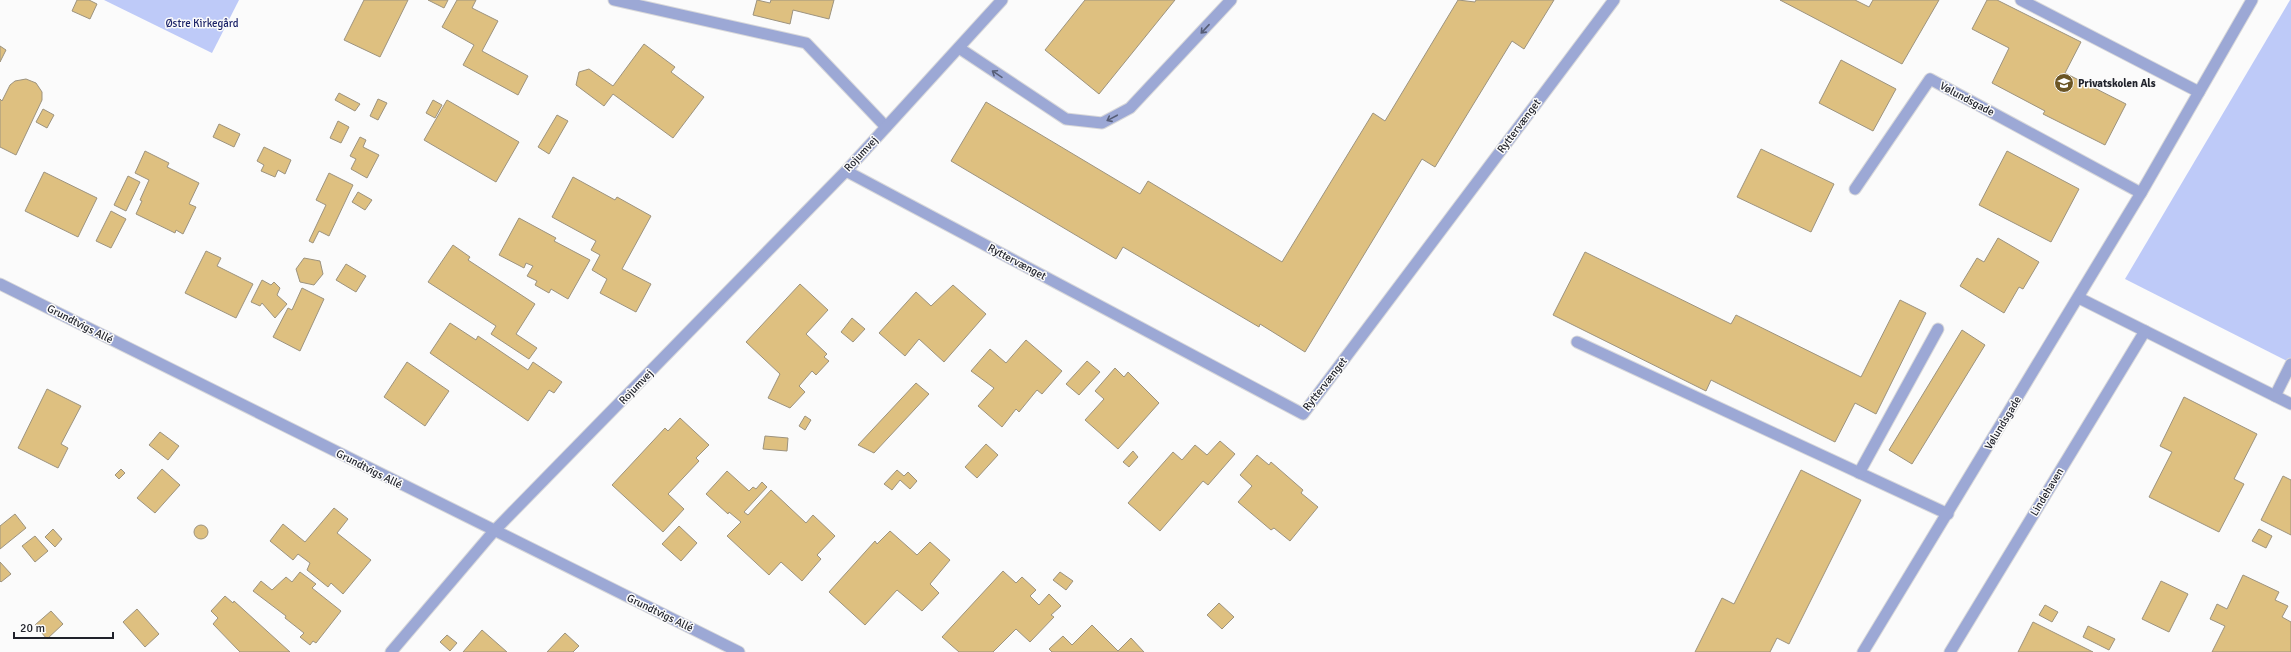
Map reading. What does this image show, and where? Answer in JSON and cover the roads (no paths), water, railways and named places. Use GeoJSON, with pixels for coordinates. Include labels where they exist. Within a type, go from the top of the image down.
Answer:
{"type":"FeatureCollection","features":[{"type":"Feature","properties":{"kind":"street","name":"Rojumvej"},"geometry":{"type":"LineString","coordinates":[[614,0],[806,43],[886,127]]}},
{"type":"Feature","properties":{"kind":"street","name":"Rojumvej"},"geometry":{"type":"LineString","coordinates":[[391,652],[494,531],[846,171],[1002,0]]}},
{"type":"Feature","properties":{"kind":"street"},"geometry":{"type":"LineString","coordinates":[[959,48],[1066,119],[1102,123],[1130,108],[1231,0]]}},
{"type":"Feature","properties":{"kind":"street","name":"Ryttervænget"},"geometry":{"type":"LineString","coordinates":[[846,171],[1303,414],[1614,0]]}},
{"type":"Feature","properties":{"kind":"street"},"geometry":{"type":"LineString","coordinates":[[2021,0],[2199,92]]}},
{"type":"Feature","properties":{"kind":"street","name":"Vølundsgade"},"geometry":{"type":"LineString","coordinates":[[1863,652],[2079,298],[2252,0]]}},
{"type":"Feature","properties":{"kind":"street","name":"Vølundsgade"},"geometry":{"type":"LineString","coordinates":[[1855,189],[1930,79],[2141,193]]}},
{"type":"Feature","properties":{"kind":"street","name":"Grundtvigs Allé"},"geometry":{"type":"LineString","coordinates":[[0,284],[739,652]]}},
{"type":"Feature","properties":{"kind":"street"},"geometry":{"type":"LineString","coordinates":[[2079,298],[2291,404]]}},
{"type":"Feature","properties":{"kind":"street"},"geometry":{"type":"LineString","coordinates":[[1859,473],[1938,329]]}},
{"type":"Feature","properties":{"kind":"street","name":"Lindehaven"},"geometry":{"type":"LineString","coordinates":[[1950,652],[2145,331]]}},
{"type":"Feature","properties":{"kind":"street"},"geometry":{"type":"LineString","coordinates":[[1577,342],[1948,514]]}},
{"type":"Feature","properties":{"kind":"street"},"geometry":{"type":"LineString","coordinates":[[2275,396],[2291,364]]}},
{"type":"Feature","properties":{"kind":"place","name":"Privatskolen Als"},"geometry":{"type":"Point","coordinates":[2064,83]}},
{"type":"Feature","properties":{"kind":"park label","name":"Østre Kirkegård"},"geometry":{"type":"Point","coordinates":[202,23]}}]}
